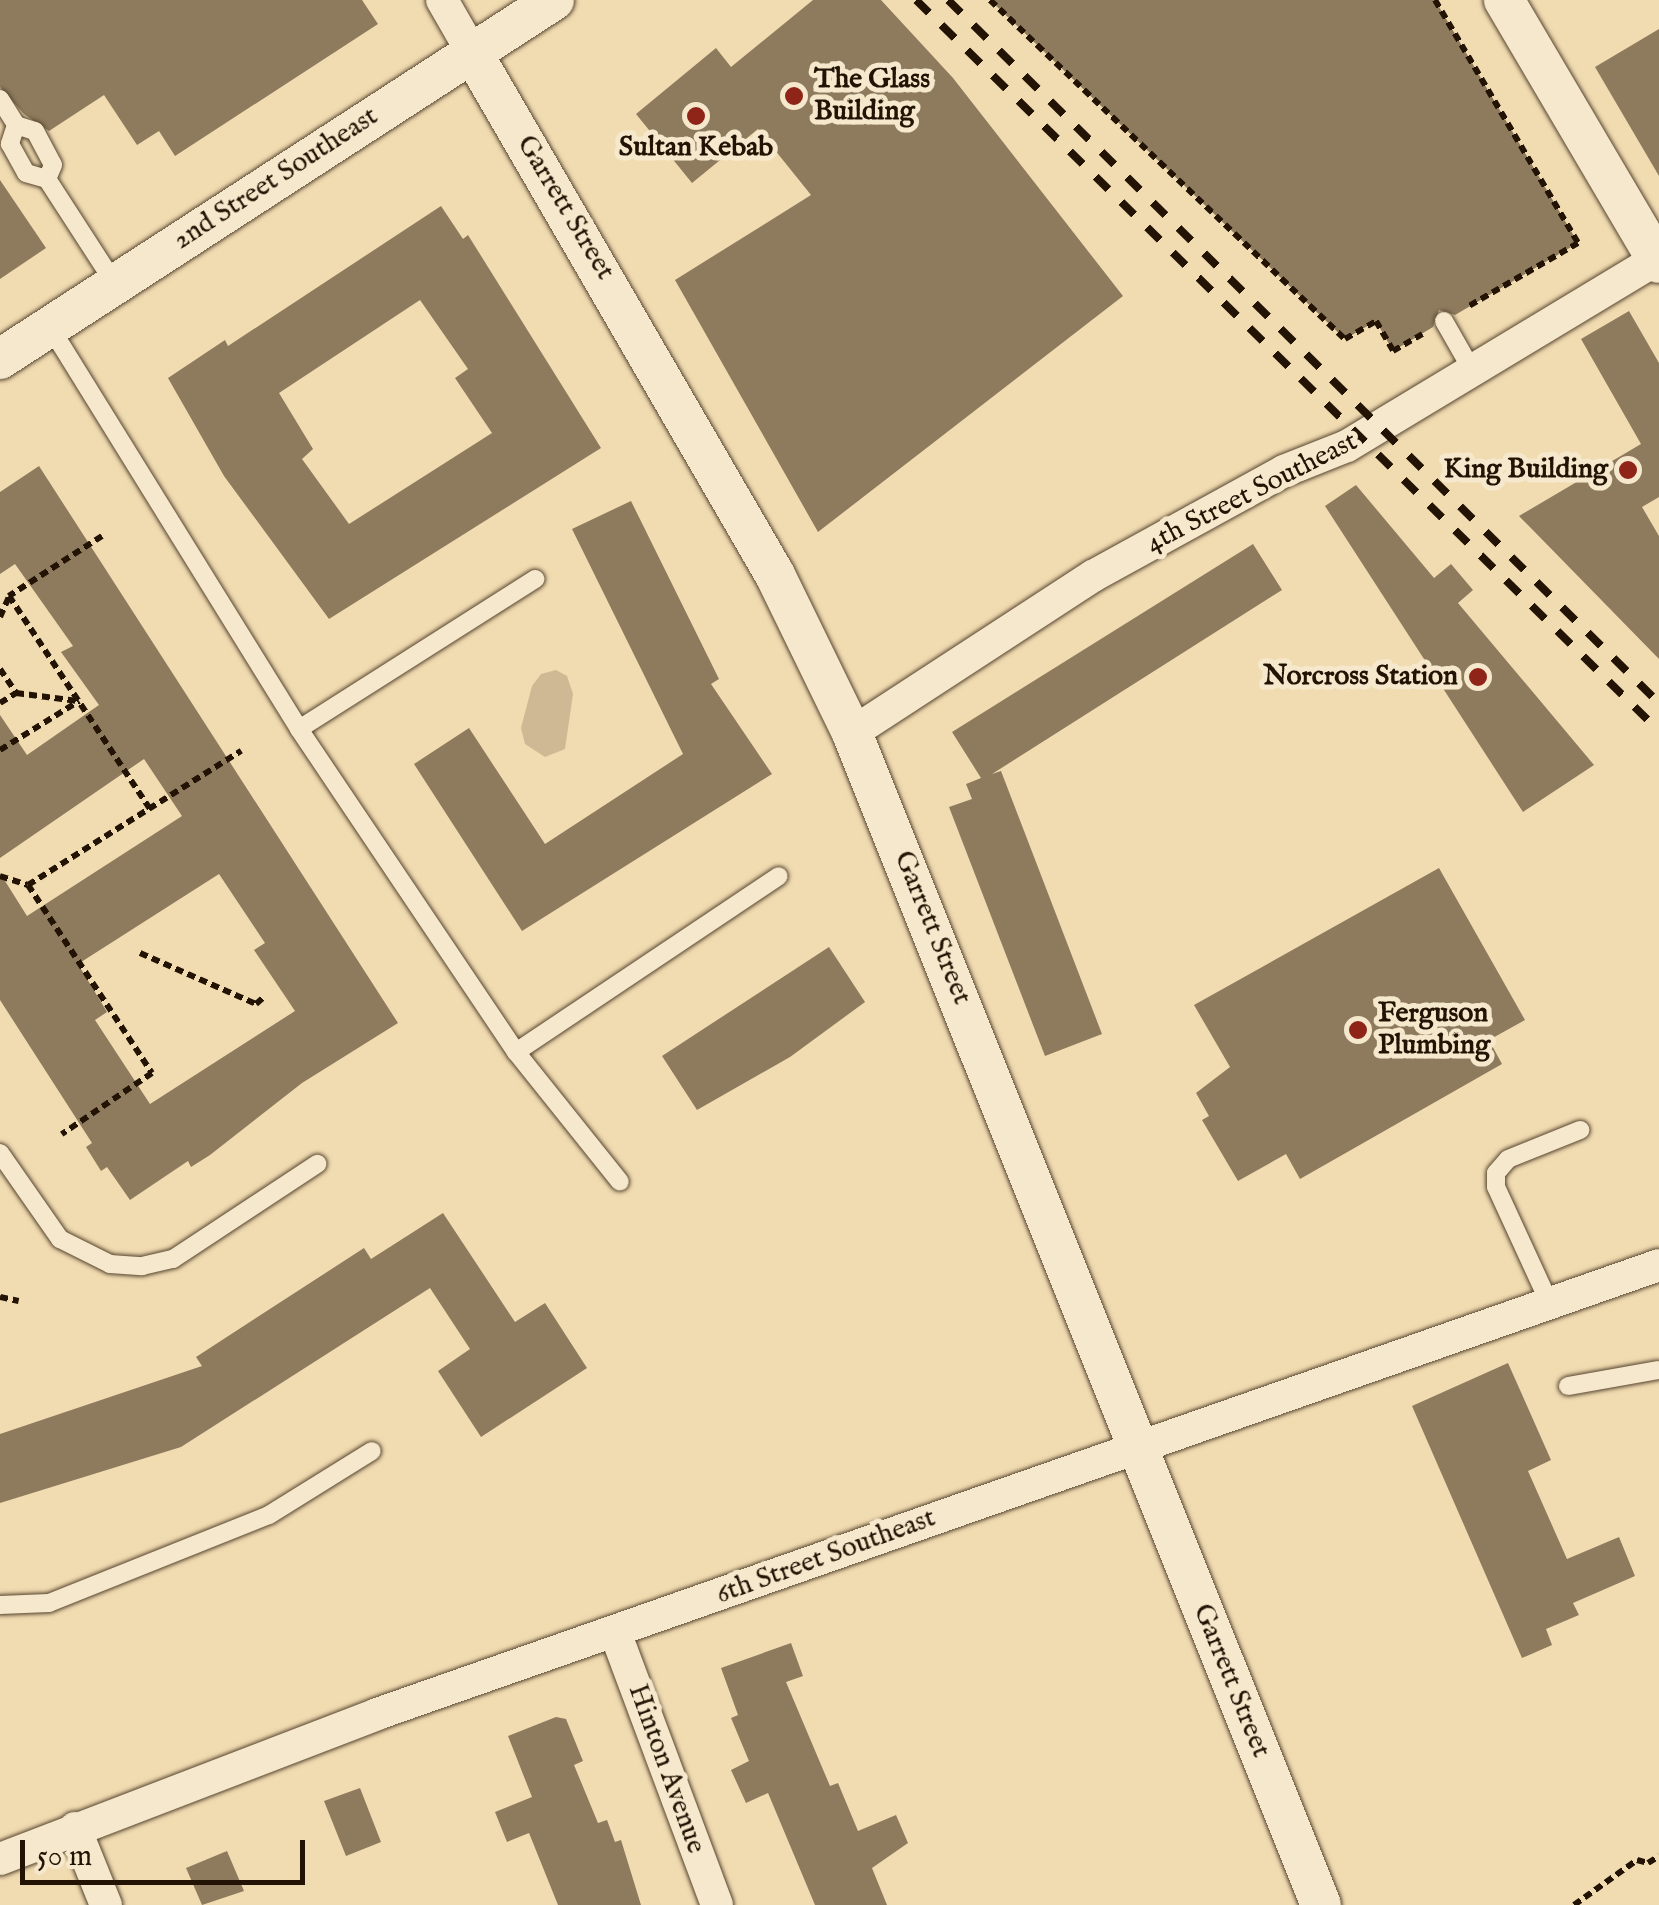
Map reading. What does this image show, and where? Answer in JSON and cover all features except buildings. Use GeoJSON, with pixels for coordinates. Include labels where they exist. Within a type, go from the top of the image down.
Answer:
{"type":"FeatureCollection","features":[{"type":"Feature","properties":{"kind":"street","name":"Garrett Street"},"geometry":{"type":"LineString","coordinates":[[442,0],[775,575],[852,733],[1322,1905]]}},
{"type":"Feature","properties":{"kind":"street","name":"2nd Street Southeast"},"geometry":{"type":"LineString","coordinates":[[0,360],[554,0]]}},
{"type":"Feature","properties":{"kind":"street"},"geometry":{"type":"LineString","coordinates":[[1504,0],[1658,260]]}},
{"type":"Feature","properties":{"kind":"street","name":"4th Street Southeast"},"geometry":{"type":"LineString","coordinates":[[852,733],[1094,576],[1267,480],[1346,446],[1658,260]]}},
{"type":"Feature","properties":{"kind":"street","name":"6th Street Southeast"},"geometry":{"type":"LineString","coordinates":[[0,1859],[75,1828],[615,1632],[1658,1263]]}},
{"type":"Feature","properties":{"kind":"street","name":"Hinton Avenue"},"geometry":{"type":"LineString","coordinates":[[615,1632],[717,1905]]}},
{"type":"Feature","properties":{"kind":"street"},"geometry":{"type":"LineString","coordinates":[[75,1828],[106,1905]]}},
{"type":"Feature","properties":{"kind":"lane"},"geometry":{"type":"LineString","coordinates":[[0,100],[16,126],[35,130],[54,165],[47,179]]}},
{"type":"Feature","properties":{"kind":"lane"},"geometry":{"type":"LineString","coordinates":[[16,126],[10,144],[26,174],[47,179],[115,284]]}},
{"type":"Feature","properties":{"kind":"lane"},"geometry":{"type":"LineString","coordinates":[[1444,321],[1472,370]]}},
{"type":"Feature","properties":{"kind":"lane"},"geometry":{"type":"LineString","coordinates":[[50,327],[299,729],[516,1052],[620,1182]]}},
{"type":"Feature","properties":{"kind":"lane"},"geometry":{"type":"LineString","coordinates":[[299,729],[535,579]]}},
{"type":"Feature","properties":{"kind":"lane"},"geometry":{"type":"LineString","coordinates":[[516,1052],[779,876]]}},
{"type":"Feature","properties":{"kind":"lane"},"geometry":{"type":"LineString","coordinates":[[1548,1300],[1496,1188],[1496,1174],[1508,1159],[1580,1130]]}},
{"type":"Feature","properties":{"kind":"lane"},"geometry":{"type":"LineString","coordinates":[[0,1153],[60,1239],[110,1264],[142,1266],[173,1259],[317,1164]]}},
{"type":"Feature","properties":{"kind":"lane"},"geometry":{"type":"LineString","coordinates":[[1568,1386],[1659,1370]]}},
{"type":"Feature","properties":{"kind":"lane"},"geometry":{"type":"LineString","coordinates":[[0,1605],[49,1603],[269,1514],[372,1451]]}},
{"type":"Feature","properties":{"kind":"path"},"geometry":{"type":"LineString","coordinates":[[990,0],[1345,339],[1376,321],[1393,351],[1578,243],[1435,0]]}},
{"type":"Feature","properties":{"kind":"path"},"geometry":{"type":"LineString","coordinates":[[0,601],[102,536]]}},
{"type":"Feature","properties":{"kind":"path"},"geometry":{"type":"LineString","coordinates":[[0,617],[9,596]]}},
{"type":"Feature","properties":{"kind":"path"},"geometry":{"type":"LineString","coordinates":[[9,596],[150,808]]}},
{"type":"Feature","properties":{"kind":"path"},"geometry":{"type":"LineString","coordinates":[[0,670],[16,692]]}},
{"type":"Feature","properties":{"kind":"path"},"geometry":{"type":"LineString","coordinates":[[0,702],[16,692],[79,702]]}},
{"type":"Feature","properties":{"kind":"path"},"geometry":{"type":"LineString","coordinates":[[0,750],[79,702]]}},
{"type":"Feature","properties":{"kind":"path"},"geometry":{"type":"LineString","coordinates":[[28,886],[241,751]]}},
{"type":"Feature","properties":{"kind":"path"},"geometry":{"type":"LineString","coordinates":[[0,876],[28,886],[152,1072],[62,1134]]}},
{"type":"Feature","properties":{"kind":"path"},"geometry":{"type":"LineString","coordinates":[[140,953],[256,1004],[263,998]]}},
{"type":"Feature","properties":{"kind":"path"},"geometry":{"type":"LineString","coordinates":[[0,1297],[19,1301]]}},
{"type":"Feature","properties":{"kind":"path"},"geometry":{"type":"LineString","coordinates":[[1574,1905],[1637,1860],[1648,1863],[1659,1856]]}},
{"type":"Feature","properties":{"kind":"shaded area"},"geometry":{"type":"Polygon","coordinates":[[[556,670],[567,676],[573,694],[565,749],[545,757],[525,744],[521,728],[532,686],[541,674],[556,670]]]}},
{"type":"Feature","properties":{"kind":"railway"},"geometry":{"type":"LineString","coordinates":[[916,0],[1659,731]]}},
{"type":"Feature","properties":{"kind":"railway"},"geometry":{"type":"LineString","coordinates":[[948,0],[1659,703]]}},
{"type":"Feature","properties":{"kind":"place","name":"The Glass Building"},"geometry":{"type":"Point","coordinates":[794,96]}},
{"type":"Feature","properties":{"kind":"place","name":"Sultan Kebab"},"geometry":{"type":"Point","coordinates":[696,116]}},
{"type":"Feature","properties":{"kind":"place","name":"King Building"},"geometry":{"type":"Point","coordinates":[1628,470]}},
{"type":"Feature","properties":{"kind":"place","name":"Norcross Station"},"geometry":{"type":"Point","coordinates":[1478,677]}},
{"type":"Feature","properties":{"kind":"place","name":"Ferguson Plumbing"},"geometry":{"type":"Point","coordinates":[1358,1030]}}]}
